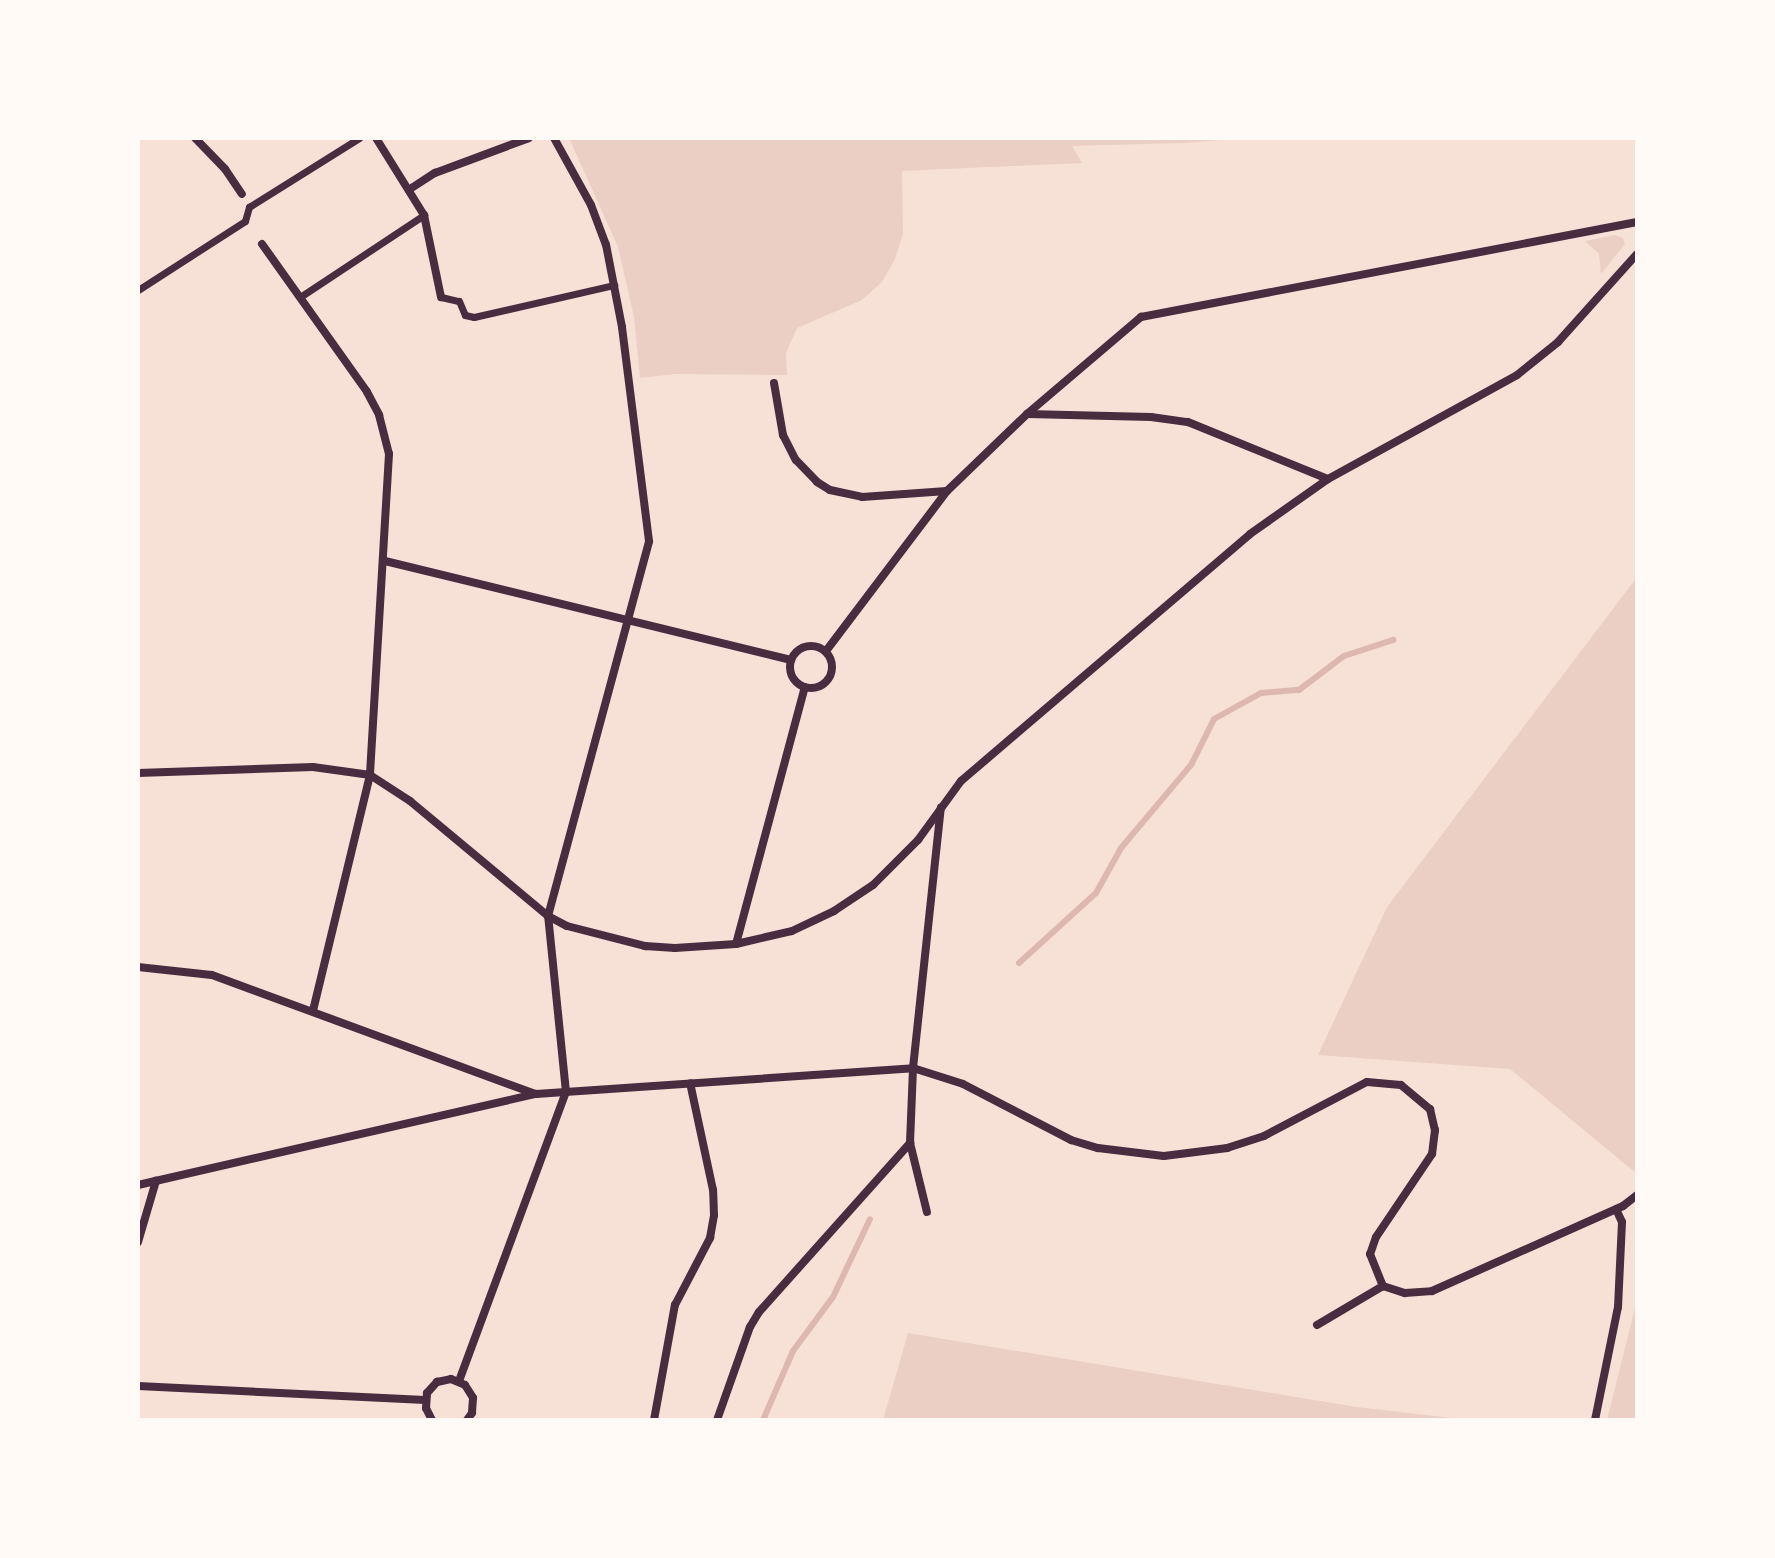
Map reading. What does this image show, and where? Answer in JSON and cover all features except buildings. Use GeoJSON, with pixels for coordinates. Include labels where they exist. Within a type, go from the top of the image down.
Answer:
{"type":"FeatureCollection","features":[{"type":"Feature","properties":{"kind":"street"},"geometry":{"type":"LineString","coordinates":[[195,138],[225,169],[242,194]]}},
{"type":"Feature","properties":{"kind":"street"},"geometry":{"type":"LineString","coordinates":[[138,290],[245,221],[249,207],[359,138]]}},
{"type":"Feature","properties":{"kind":"street"},"geometry":{"type":"LineString","coordinates":[[376,138],[424,215],[441,297],[459,301],[465,315],[474,317],[614,285]]}},
{"type":"Feature","properties":{"kind":"street"},"geometry":{"type":"LineString","coordinates":[[410,189],[435,173],[529,138]]}},
{"type":"Feature","properties":{"kind":"street"},"geometry":{"type":"LineString","coordinates":[[459,1381],[566,1092],[548,916],[649,541],[606,245],[591,205],[554,138]]}},
{"type":"Feature","properties":{"kind":"street"},"geometry":{"type":"LineString","coordinates":[[300,297],[424,215]]}},
{"type":"Feature","properties":{"kind":"street"},"geometry":{"type":"LineString","coordinates":[[826,651],[947,491],[1027,414],[1129,325],[1152,313],[1637,222]]}},
{"type":"Feature","properties":{"kind":"street"},"geometry":{"type":"LineString","coordinates":[[262,244],[367,392],[384,431],[390,476],[370,775],[313,1010]]}},
{"type":"Feature","properties":{"kind":"street"},"geometry":{"type":"LineString","coordinates":[[138,773],[313,767],[370,775],[410,801],[548,916],[567,926],[645,946],[736,944],[792,931],[873,885],[918,840],[961,781],[1199,576],[1298,497],[1517,375],[1558,342],[1637,254]]}},
{"type":"Feature","properties":{"kind":"street"},"geometry":{"type":"LineString","coordinates":[[774,383],[783,435],[796,460],[817,482],[830,490],[862,497],[947,491]]}},
{"type":"Feature","properties":{"kind":"street"},"geometry":{"type":"LineString","coordinates":[[1027,414],[1151,417],[1188,422],[1328,479]]}},
{"type":"Feature","properties":{"kind":"street"},"geometry":{"type":"LineString","coordinates":[[385,561],[791,660]]}},
{"type":"Feature","properties":{"kind":"street"},"geometry":{"type":"LineString","coordinates":[[806,646],[826,651],[833,664],[830,678],[819,687],[805,687],[791,674],[791,660],[806,646]]}},
{"type":"Feature","properties":{"kind":"street"},"geometry":{"type":"LineString","coordinates":[[736,944],[805,687]]}},
{"type":"Feature","properties":{"kind":"street"},"geometry":{"type":"LineString","coordinates":[[927,1212],[910,1143],[913,1068],[941,807]]}},
{"type":"Feature","properties":{"kind":"street"},"geometry":{"type":"LineString","coordinates":[[138,967],[212,975],[536,1094]]}},
{"type":"Feature","properties":{"kind":"street"},"geometry":{"type":"LineString","coordinates":[[138,1185],[536,1094],[913,1068],[963,1084],[1071,1140],[1098,1148],[1164,1156],[1227,1148],[1264,1136],[1367,1082],[1401,1085],[1430,1109],[1435,1130],[1432,1154],[1376,1237],[1370,1254],[1383,1286]]}},
{"type":"Feature","properties":{"kind":"street"},"geometry":{"type":"LineString","coordinates":[[654,1420],[675,1305],[710,1238],[714,1215],[713,1190],[690,1083]]}},
{"type":"Feature","properties":{"kind":"street"},"geometry":{"type":"LineString","coordinates":[[717,1420],[750,1327],[759,1312],[910,1143]]}},
{"type":"Feature","properties":{"kind":"street"},"geometry":{"type":"LineString","coordinates":[[138,1242],[156,1181]]}},
{"type":"Feature","properties":{"kind":"street"},"geometry":{"type":"LineString","coordinates":[[1317,1325],[1383,1286],[1405,1293],[1432,1291],[1616,1209],[1637,1195]]}},
{"type":"Feature","properties":{"kind":"street"},"geometry":{"type":"LineString","coordinates":[[1595,1420],[1618,1307],[1622,1222],[1616,1209]]}},
{"type":"Feature","properties":{"kind":"street"},"geometry":{"type":"LineString","coordinates":[[425,1400],[437,1382],[459,1381]]}},
{"type":"Feature","properties":{"kind":"street"},"geometry":{"type":"LineString","coordinates":[[459,1381],[473,1398],[472,1413],[467,1420]]}},
{"type":"Feature","properties":{"kind":"street"},"geometry":{"type":"LineString","coordinates":[[138,1386],[425,1400]]}},
{"type":"Feature","properties":{"kind":"street"},"geometry":{"type":"LineString","coordinates":[[425,1400],[432,1420]]}},
{"type":"Feature","properties":{"kind":"shaded area"},"geometry":{"type":"Polygon","coordinates":[[[569,138],[1242,138],[1072,146],[1082,163],[902,171],[903,234],[895,259],[882,282],[862,300],[797,328],[786,353],[787,375],[675,374],[640,378],[634,317],[618,247],[569,138]]]}},
{"type":"Feature","properties":{"kind":"shaded area"},"geometry":{"type":"Polygon","coordinates":[[[1615,235],[1623,238],[1625,244],[1601,274],[1599,254],[1585,241],[1615,235]]]}},
{"type":"Feature","properties":{"kind":"shaded area"},"geometry":{"type":"Polygon","coordinates":[[[1637,577],[1637,1174],[1510,1069],[1318,1055],[1387,907],[1637,577]]]}},
{"type":"Feature","properties":{"kind":"shaded area"},"geometry":{"type":"Polygon","coordinates":[[[1637,1300],[1637,1420],[1607,1420],[1637,1300]]]}},
{"type":"Feature","properties":{"kind":"shaded area"},"geometry":{"type":"Polygon","coordinates":[[[908,1333],[1357,1407],[1469,1420],[883,1420],[908,1333]]]}},
{"type":"Feature","properties":{"kind":"waterway"},"geometry":{"type":"LineString","coordinates":[[1019,963],[1096,893],[1121,848],[1191,765],[1214,719],[1261,693],[1299,690],[1344,656],[1393,640]]}},
{"type":"Feature","properties":{"kind":"waterway"},"geometry":{"type":"LineString","coordinates":[[763,1420],[793,1351],[833,1297],[870,1219]]}}]}
